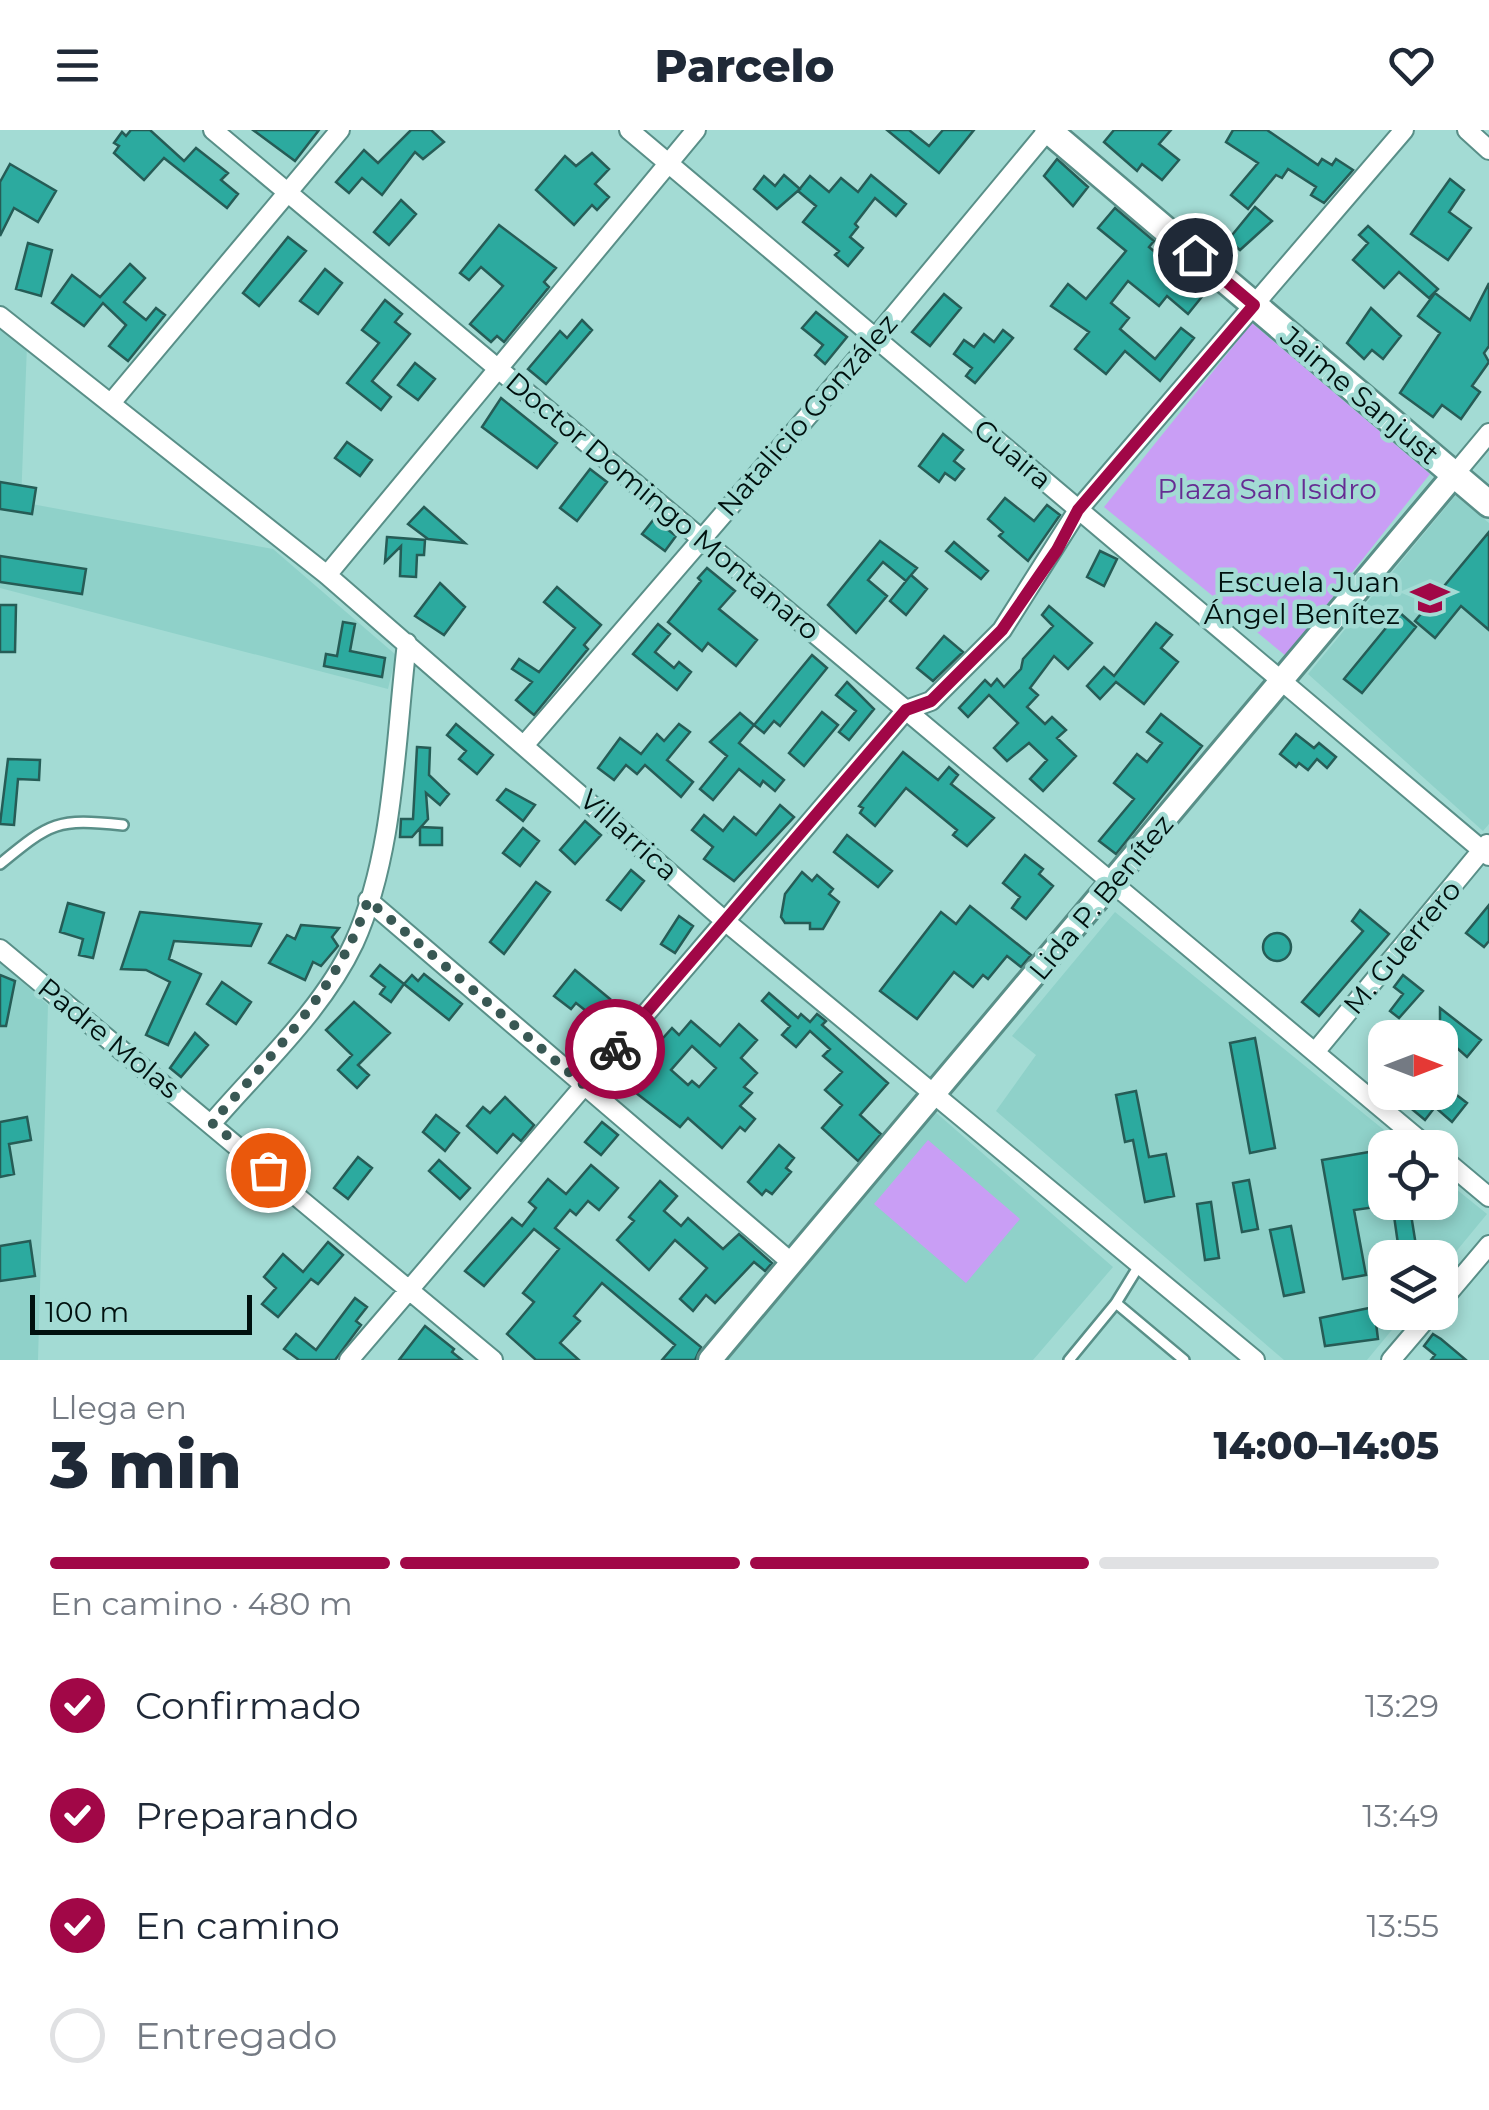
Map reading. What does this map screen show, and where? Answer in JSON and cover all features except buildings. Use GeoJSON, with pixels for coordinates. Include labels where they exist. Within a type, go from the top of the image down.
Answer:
{"type":"FeatureCollection","features":[{"type":"Feature","properties":{"kind":"main road","name":"Jaime Sanjust"},"geometry":{"type":"LineString","coordinates":[[1048,130],[1489,504]]}},
{"type":"Feature","properties":{"kind":"street","name":"Doctor Domingo Montanaro"},"geometry":{"type":"LineString","coordinates":[[213,130],[1408,1130]]}},
{"type":"Feature","properties":{"kind":"street"},"geometry":{"type":"LineString","coordinates":[[111,403],[340,130]]}},
{"type":"Feature","properties":{"kind":"street","name":"Guaira"},"geometry":{"type":"LineString","coordinates":[[629,130],[1282,683],[1487,849]]}},
{"type":"Feature","properties":{"kind":"street"},"geometry":{"type":"LineString","coordinates":[[327,575],[696,130]]}},
{"type":"Feature","properties":{"kind":"street","name":"Natalicio González"},"geometry":{"type":"LineString","coordinates":[[526,743],[876,337],[1048,130]]}},
{"type":"Feature","properties":{"kind":"street"},"geometry":{"type":"LineString","coordinates":[[349,1360],[906,710],[931,701],[1002,630],[1057,550],[1078,510],[1404,130]]}},
{"type":"Feature","properties":{"kind":"street"},"geometry":{"type":"LineString","coordinates":[[1466,130],[1489,150]]}},
{"type":"Feature","properties":{"kind":"street","name":"Villarrica"},"geometry":{"type":"LineString","coordinates":[[0,316],[327,575],[526,743],[725,921],[1255,1360]]}},
{"type":"Feature","properties":{"kind":"street","name":"Lida P. Benítez"},"geometry":{"type":"LineString","coordinates":[[710,1360],[1489,433]]}},
{"type":"Feature","properties":{"kind":"street"},"geometry":{"type":"LineString","coordinates":[[212,1123],[326,992],[354,942],[384,832],[407,642]]}},
{"type":"Feature","properties":{"kind":"street","name":"M. Guerrero"},"geometry":{"type":"LineString","coordinates":[[1315,1052],[1487,849]]}},
{"type":"Feature","properties":{"kind":"street"},"geometry":{"type":"LineString","coordinates":[[368,900],[792,1263]]}},
{"type":"Feature","properties":{"kind":"street","name":"Padre Molas"},"geometry":{"type":"LineString","coordinates":[[0,949],[493,1360]]}},
{"type":"Feature","properties":{"kind":"street"},"geometry":{"type":"LineString","coordinates":[[1458,1171],[1489,1197]]}},
{"type":"Feature","properties":{"kind":"street"},"geometry":{"type":"LineString","coordinates":[[1458,1282],[1489,1245]]}},
{"type":"Feature","properties":{"kind":"street"},"geometry":{"type":"LineString","coordinates":[[1391,1360],[1417,1330]]}},
{"type":"Feature","properties":{"kind":"lane"},"geometry":{"type":"LineString","coordinates":[[0,864],[46,827],[74,820],[123,825]]}},
{"type":"Feature","properties":{"kind":"lane"},"geometry":{"type":"LineString","coordinates":[[1069,1360],[1116,1303],[1140,1264]]}},
{"type":"Feature","properties":{"kind":"lane"},"geometry":{"type":"LineString","coordinates":[[1116,1303],[1184,1360]]}},
{"type":"Feature","properties":{"kind":"shaded area"},"geometry":{"type":"Polygon","coordinates":[[[0,325],[27,345],[21,502],[273,549],[396,655],[388,689],[0,588],[0,325]]]}},
{"type":"Feature","properties":{"kind":"shaded area","name":"Escuela Juan Ángel Benítez"},"geometry":{"type":"Polygon","coordinates":[[[1456,495],[1489,523],[1489,824],[1483,831],[1308,674],[1456,495]]]}},
{"type":"Feature","properties":{"kind":"shaded area"},"geometry":{"type":"Polygon","coordinates":[[[1115,912],[1384,1130],[1368,1130],[1368,1220],[1458,1220],[1458,1191],[1487,1214],[1458,1249],[1458,1240],[1368,1240],[1368,1330],[1392,1330],[1367,1360],[1284,1360],[996,1111],[1036,1055],[1012,1036],[1115,912]]]}},
{"type":"Feature","properties":{"kind":"shaded area"},"geometry":{"type":"Polygon","coordinates":[[[0,962],[48,1005],[38,1360],[0,1360],[0,962]]]}},
{"type":"Feature","properties":{"kind":"shaded area"},"geometry":{"type":"Polygon","coordinates":[[[933,1110],[1113,1267],[1033,1360],[726,1360],[933,1110]]]}},
{"type":"Feature","properties":{"kind":"green space","name":"Plaza San Isidro"},"geometry":{"type":"Polygon","coordinates":[[[1252,323],[1430,474],[1286,656],[1104,507],[1252,323]]]}},
{"type":"Feature","properties":{"kind":"green space"},"geometry":{"type":"Polygon","coordinates":[[[928,1140],[1020,1219],[966,1283],[874,1204],[928,1140]]]}},
{"type":"Feature","properties":{"kind":"way so far"},"geometry":{"type":"LineString","coordinates":[[268,1170],[212,1123],[326,992],[354,942],[368,900],[584,1085],[615,1049]]}},
{"type":"Feature","properties":{"kind":"place","name":"Escuela Juan Ángel Benítez"},"geometry":{"type":"Point","coordinates":[1430,598]}},
{"type":"Feature","properties":{"kind":"route"},"geometry":{"type":"LineString","coordinates":[[615,1049],[906,710],[931,701],[1002,630],[1057,550],[1078,510],[1254,305],[1195,255]]}}]}
